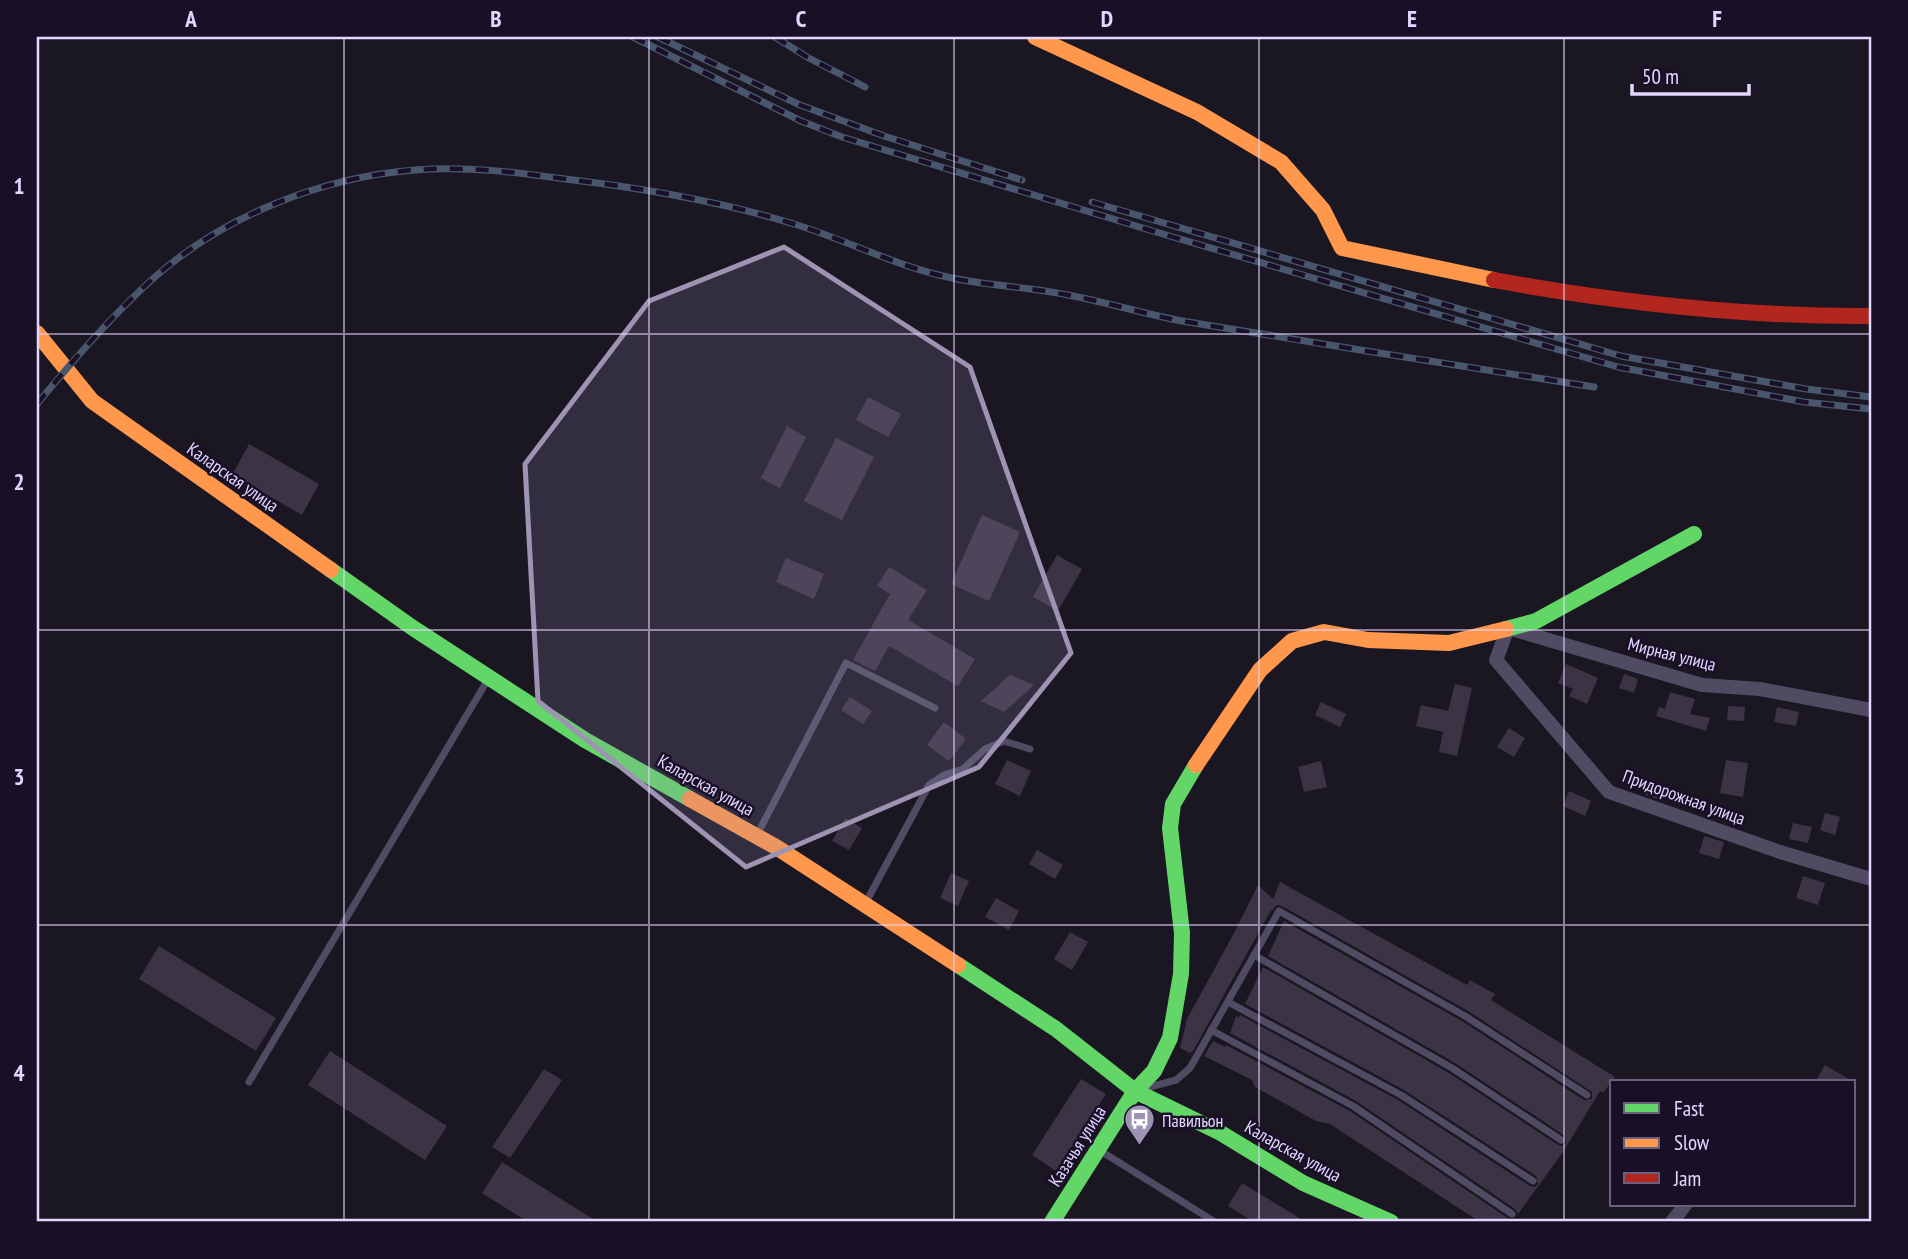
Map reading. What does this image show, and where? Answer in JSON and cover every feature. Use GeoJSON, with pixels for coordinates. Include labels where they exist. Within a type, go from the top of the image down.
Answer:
{"type":"FeatureCollection","features":[{"type":"Feature","properties":{"kind":"street"},"geometry":{"type":"LineString","coordinates":[[1035,37],[1197,112],[1281,162],[1323,210],[1342,248],[1497,282],[1693,310],[1833,317],[1871,316]]}},
{"type":"Feature","properties":{"kind":"street","name":"Каларская улица"},"geometry":{"type":"LineString","coordinates":[[37,333],[92,401],[413,628],[489,678],[585,740],[757,836],[865,904],[1056,1029],[1135,1091],[1219,1132],[1303,1183],[1391,1222]]}},
{"type":"Feature","properties":{"kind":"street","name":"Казачья улица"},"geometry":{"type":"LineString","coordinates":[[1052,1222],[1135,1091],[1154,1071],[1170,1038],[1178,998],[1182,933],[1170,828],[1173,804],[1217,731],[1260,670],[1292,641],[1324,632],[1368,640],[1449,643],[1536,621],[1694,534]]}},
{"type":"Feature","properties":{"kind":"street","name":"Придорожная улица"},"geometry":{"type":"LineString","coordinates":[[1508,628],[1496,660],[1609,792],[1780,852],[1871,879]]}},
{"type":"Feature","properties":{"kind":"street","name":"Мирная улица"},"geometry":{"type":"LineString","coordinates":[[1508,628],[1702,685],[1760,689],[1871,710]]}},
{"type":"Feature","properties":{"kind":"street"},"geometry":{"type":"LineString","coordinates":[[1672,1222],[1684,1206]]}},
{"type":"Feature","properties":{"kind":"lane"},"geometry":{"type":"LineString","coordinates":[[757,836],[846,663],[935,708]]}},
{"type":"Feature","properties":{"kind":"lane"},"geometry":{"type":"LineString","coordinates":[[249,1082],[489,678]]}},
{"type":"Feature","properties":{"kind":"lane"},"geometry":{"type":"LineString","coordinates":[[865,904],[929,785],[944,775],[963,769],[985,749],[1004,741],[1030,749]]}},
{"type":"Feature","properties":{"kind":"lane"},"geometry":{"type":"LineString","coordinates":[[1135,1091],[1176,1080],[1190,1068],[1279,911],[1465,1016],[1587,1095]]}},
{"type":"Feature","properties":{"kind":"lane"},"geometry":{"type":"LineString","coordinates":[[1254,955],[1452,1068],[1561,1140]]}},
{"type":"Feature","properties":{"kind":"lane"},"geometry":{"type":"LineString","coordinates":[[1228,1002],[1401,1095],[1533,1181]]}},
{"type":"Feature","properties":{"kind":"lane"},"geometry":{"type":"LineString","coordinates":[[1211,1030],[1353,1106],[1512,1214]]}},
{"type":"Feature","properties":{"kind":"lane"},"geometry":{"type":"LineString","coordinates":[[1098,1150],[1215,1222]]}},
{"type":"Feature","properties":{"kind":"highlighted area"},"geometry":{"type":"Polygon","coordinates":[[[784,247],[970,367],[1071,653],[979,767],[746,867],[538,701],[525,464],[649,301],[784,247]]]}},
{"type":"Feature","properties":{"kind":"building"},"geometry":{"type":"Polygon","coordinates":[[[868,397],[901,414],[888,437],[856,420],[868,397]]]}},
{"type":"Feature","properties":{"kind":"building"},"geometry":{"type":"Polygon","coordinates":[[[787,426],[806,437],[780,488],[761,478],[787,426]]]}},
{"type":"Feature","properties":{"kind":"building"},"geometry":{"type":"Polygon","coordinates":[[[836,438],[874,457],[842,520],[804,501],[836,438]]]}},
{"type":"Feature","properties":{"kind":"building"},"geometry":{"type":"Polygon","coordinates":[[[249,444],[319,484],[302,515],[232,475],[249,444]]]}},
{"type":"Feature","properties":{"kind":"building"},"geometry":{"type":"Polygon","coordinates":[[[982,515],[1020,532],[989,601],[951,584],[982,515]]]}},
{"type":"Feature","properties":{"kind":"building"},"geometry":{"type":"Polygon","coordinates":[[[1057,555],[1082,569],[1058,611],[1033,597],[1057,555]]]}},
{"type":"Feature","properties":{"kind":"building"},"geometry":{"type":"Polygon","coordinates":[[[786,558],[824,574],[814,599],[776,582],[786,558]]]}},
{"type":"Feature","properties":{"kind":"building"},"geometry":{"type":"Polygon","coordinates":[[[889,567],[927,590],[908,620],[975,659],[958,686],[889,646],[875,671],[853,660],[890,594],[877,586],[889,567]]]}},
{"type":"Feature","properties":{"kind":"building"},"geometry":{"type":"Polygon","coordinates":[[[1566,664],[1598,678],[1587,704],[1569,696],[1573,689],[1558,683],[1566,664]]]}},
{"type":"Feature","properties":{"kind":"building"},"geometry":{"type":"Polygon","coordinates":[[[1624,674],[1638,679],[1634,693],[1619,688],[1624,674]]]}},
{"type":"Feature","properties":{"kind":"building"},"geometry":{"type":"Polygon","coordinates":[[[1010,675],[1034,685],[1004,712],[981,701],[1010,675]]]}},
{"type":"Feature","properties":{"kind":"building"},"geometry":{"type":"Polygon","coordinates":[[[1455,684],[1472,688],[1457,756],[1439,752],[1443,732],[1416,726],[1421,705],[1448,711],[1455,684]]]}},
{"type":"Feature","properties":{"kind":"building"},"geometry":{"type":"Polygon","coordinates":[[[1670,692],[1695,699],[1690,714],[1710,718],[1706,731],[1656,716],[1659,707],[1665,709],[1670,692]]]}},
{"type":"Feature","properties":{"kind":"building"},"geometry":{"type":"Polygon","coordinates":[[[850,697],[872,711],[863,724],[841,710],[850,697]]]}},
{"type":"Feature","properties":{"kind":"building"},"geometry":{"type":"Polygon","coordinates":[[[1321,702],[1346,714],[1340,727],[1315,715],[1321,702]]]}},
{"type":"Feature","properties":{"kind":"building"},"geometry":{"type":"Polygon","coordinates":[[[1728,706],[1745,707],[1744,721],[1727,720],[1728,706]]]}},
{"type":"Feature","properties":{"kind":"building"},"geometry":{"type":"Polygon","coordinates":[[[1777,707],[1799,712],[1796,726],[1774,722],[1777,707]]]}},
{"type":"Feature","properties":{"kind":"building"},"geometry":{"type":"Polygon","coordinates":[[[944,722],[966,739],[949,761],[927,745],[944,722]]]}},
{"type":"Feature","properties":{"kind":"building"},"geometry":{"type":"Polygon","coordinates":[[[1509,728],[1525,738],[1514,757],[1497,747],[1509,728]]]}},
{"type":"Feature","properties":{"kind":"building"},"geometry":{"type":"Polygon","coordinates":[[[1007,760],[1031,771],[1020,796],[995,784],[1007,760]]]}},
{"type":"Feature","properties":{"kind":"building"},"geometry":{"type":"Polygon","coordinates":[[[1726,760],[1748,763],[1743,797],[1720,793],[1726,760]]]}},
{"type":"Feature","properties":{"kind":"building"},"geometry":{"type":"Polygon","coordinates":[[[1321,761],[1327,787],[1304,792],[1298,767],[1321,761]]]}},
{"type":"Feature","properties":{"kind":"building"},"geometry":{"type":"Polygon","coordinates":[[[1649,784],[1665,790],[1661,800],[1645,795],[1649,784]]]}},
{"type":"Feature","properties":{"kind":"building"},"geometry":{"type":"Polygon","coordinates":[[[1569,791],[1591,801],[1585,816],[1563,806],[1569,791]]]}},
{"type":"Feature","properties":{"kind":"building"},"geometry":{"type":"Polygon","coordinates":[[[1825,813],[1840,817],[1835,835],[1820,830],[1825,813]]]}},
{"type":"Feature","properties":{"kind":"building"},"geometry":{"type":"Polygon","coordinates":[[[845,818],[862,828],[849,850],[832,841],[845,818]]]}},
{"type":"Feature","properties":{"kind":"building"},"geometry":{"type":"Polygon","coordinates":[[[1793,823],[1812,827],[1808,843],[1789,839],[1793,823]]]}},
{"type":"Feature","properties":{"kind":"building"},"geometry":{"type":"Polygon","coordinates":[[[1704,836],[1724,842],[1719,859],[1699,853],[1704,836]]]}},
{"type":"Feature","properties":{"kind":"building"},"geometry":{"type":"Polygon","coordinates":[[[1037,850],[1063,865],[1055,879],[1029,864],[1037,850]]]}},
{"type":"Feature","properties":{"kind":"building"},"geometry":{"type":"Polygon","coordinates":[[[951,873],[969,881],[958,906],[940,898],[951,873]]]}},
{"type":"Feature","properties":{"kind":"building"},"geometry":{"type":"Polygon","coordinates":[[[1803,876],[1825,883],[1818,905],[1796,898],[1803,876]]]}},
{"type":"Feature","properties":{"kind":"building"},"geometry":{"type":"Polygon","coordinates":[[[1280,882],[1467,985],[1470,980],[1495,994],[1491,1000],[1615,1077],[1610,1080],[1603,1093],[1600,1091],[1563,1152],[1518,1214],[1515,1209],[1356,1101],[1230,1033],[1236,1016],[1239,1018],[1240,1015],[1398,1100],[1530,1186],[1535,1187],[1538,1184],[1536,1176],[1404,1090],[1245,1004],[1263,967],[1449,1073],[1558,1145],[1563,1146],[1566,1143],[1564,1135],[1455,1063],[1268,956],[1284,921],[1462,1021],[1584,1100],[1592,1099],[1592,1092],[1468,1011],[1282,906],[1277,905],[1270,912],[1193,1051],[1190,1053],[1180,1048],[1187,1019],[1258,885],[1273,899],[1280,882]]]}},
{"type":"Feature","properties":{"kind":"building"},"geometry":{"type":"Polygon","coordinates":[[[996,898],[1019,911],[1009,930],[985,917],[996,898]]]}},
{"type":"Feature","properties":{"kind":"building"},"geometry":{"type":"Polygon","coordinates":[[[1070,932],[1088,942],[1072,970],[1054,959],[1070,932]]]}},
{"type":"Feature","properties":{"kind":"building"},"geometry":{"type":"Polygon","coordinates":[[[159,946],[276,1018],[256,1051],[139,979],[159,946]]]}},
{"type":"Feature","properties":{"kind":"building"},"geometry":{"type":"Polygon","coordinates":[[[1213,1041],[1225,1047],[1226,1045],[1350,1111],[1514,1220],[1513,1222],[1480,1222],[1330,1124],[1316,1121],[1255,1087],[1252,1080],[1204,1056],[1213,1041]]]}},
{"type":"Feature","properties":{"kind":"building"},"geometry":{"type":"Polygon","coordinates":[[[330,1051],[447,1126],[425,1160],[308,1085],[330,1051]]]}},
{"type":"Feature","properties":{"kind":"building"},"geometry":{"type":"Polygon","coordinates":[[[1825,1065],[1851,1080],[1816,1080],[1825,1065]]]}},
{"type":"Feature","properties":{"kind":"building"},"geometry":{"type":"Polygon","coordinates":[[[544,1069],[562,1080],[510,1158],[492,1147],[544,1069]]]}},
{"type":"Feature","properties":{"kind":"building"},"geometry":{"type":"Polygon","coordinates":[[[1081,1079],[1106,1094],[1056,1171],[1032,1155],[1081,1079]]]}},
{"type":"Feature","properties":{"kind":"building"},"geometry":{"type":"Polygon","coordinates":[[[502,1162],[598,1222],[528,1222],[482,1193],[502,1162]]]}},
{"type":"Feature","properties":{"kind":"building"},"geometry":{"type":"Polygon","coordinates":[[[1242,1183],[1306,1222],[1254,1222],[1228,1206],[1242,1183]]]}},
{"type":"Feature","properties":{"kind":"railway"},"geometry":{"type":"LineString","coordinates":[[633,37],[801,121],[842,137],[1156,232],[1618,367],[1804,402],[1871,409]]}},
{"type":"Feature","properties":{"kind":"railway"},"geometry":{"type":"LineString","coordinates":[[658,37],[800,105],[884,136],[1022,180]]}},
{"type":"Feature","properties":{"kind":"railway"},"geometry":{"type":"LineString","coordinates":[[775,37],[865,87]]}},
{"type":"Feature","properties":{"kind":"railway"},"geometry":{"type":"LineString","coordinates":[[37,404],[124,306],[183,254],[213,235],[277,203],[346,181],[415,170],[453,169],[528,174],[681,196],[794,224],[912,267],[952,278],[1054,292],[1182,321],[1594,387]]}},
{"type":"Feature","properties":{"kind":"railway"},"geometry":{"type":"LineString","coordinates":[[1092,202],[1621,356],[1806,389],[1871,397]]}},
{"type":"Feature","properties":{"kind":"traffic: fast"},"geometry":{"type":"LineString","coordinates":[[1506,629],[1536,621],[1694,534]]}},
{"type":"Feature","properties":{"kind":"traffic: fast"},"geometry":{"type":"LineString","coordinates":[[331,570],[413,628],[585,740],[690,799]]}},
{"type":"Feature","properties":{"kind":"traffic: fast"},"geometry":{"type":"LineString","coordinates":[[1052,1222],[1135,1091],[1154,1071],[1170,1038],[1181,974],[1182,933],[1170,828],[1173,804],[1196,765]]}},
{"type":"Feature","properties":{"kind":"traffic: fast"},"geometry":{"type":"LineString","coordinates":[[958,965],[1056,1029],[1135,1091],[1219,1132],[1303,1183],[1391,1222]]}},
{"type":"Feature","properties":{"kind":"traffic: slow"},"geometry":{"type":"LineString","coordinates":[[1035,37],[1197,112],[1281,162],[1323,210],[1342,248],[1494,280]]}},
{"type":"Feature","properties":{"kind":"traffic: slow"},"geometry":{"type":"LineString","coordinates":[[37,333],[92,401],[331,570]]}},
{"type":"Feature","properties":{"kind":"traffic: slow"},"geometry":{"type":"LineString","coordinates":[[1196,765],[1260,670],[1292,641],[1324,632],[1368,640],[1449,643],[1506,629]]}},
{"type":"Feature","properties":{"kind":"traffic: slow"},"geometry":{"type":"LineString","coordinates":[[690,799],[776,847],[958,965]]}},
{"type":"Feature","properties":{"kind":"traffic: jam"},"geometry":{"type":"LineString","coordinates":[[1494,280],[1681,307],[1775,314],[1871,316]]}},
{"type":"Feature","properties":{"kind":"place","name":"Павильон"},"geometry":{"type":"Point","coordinates":[1139,1147]}}]}
